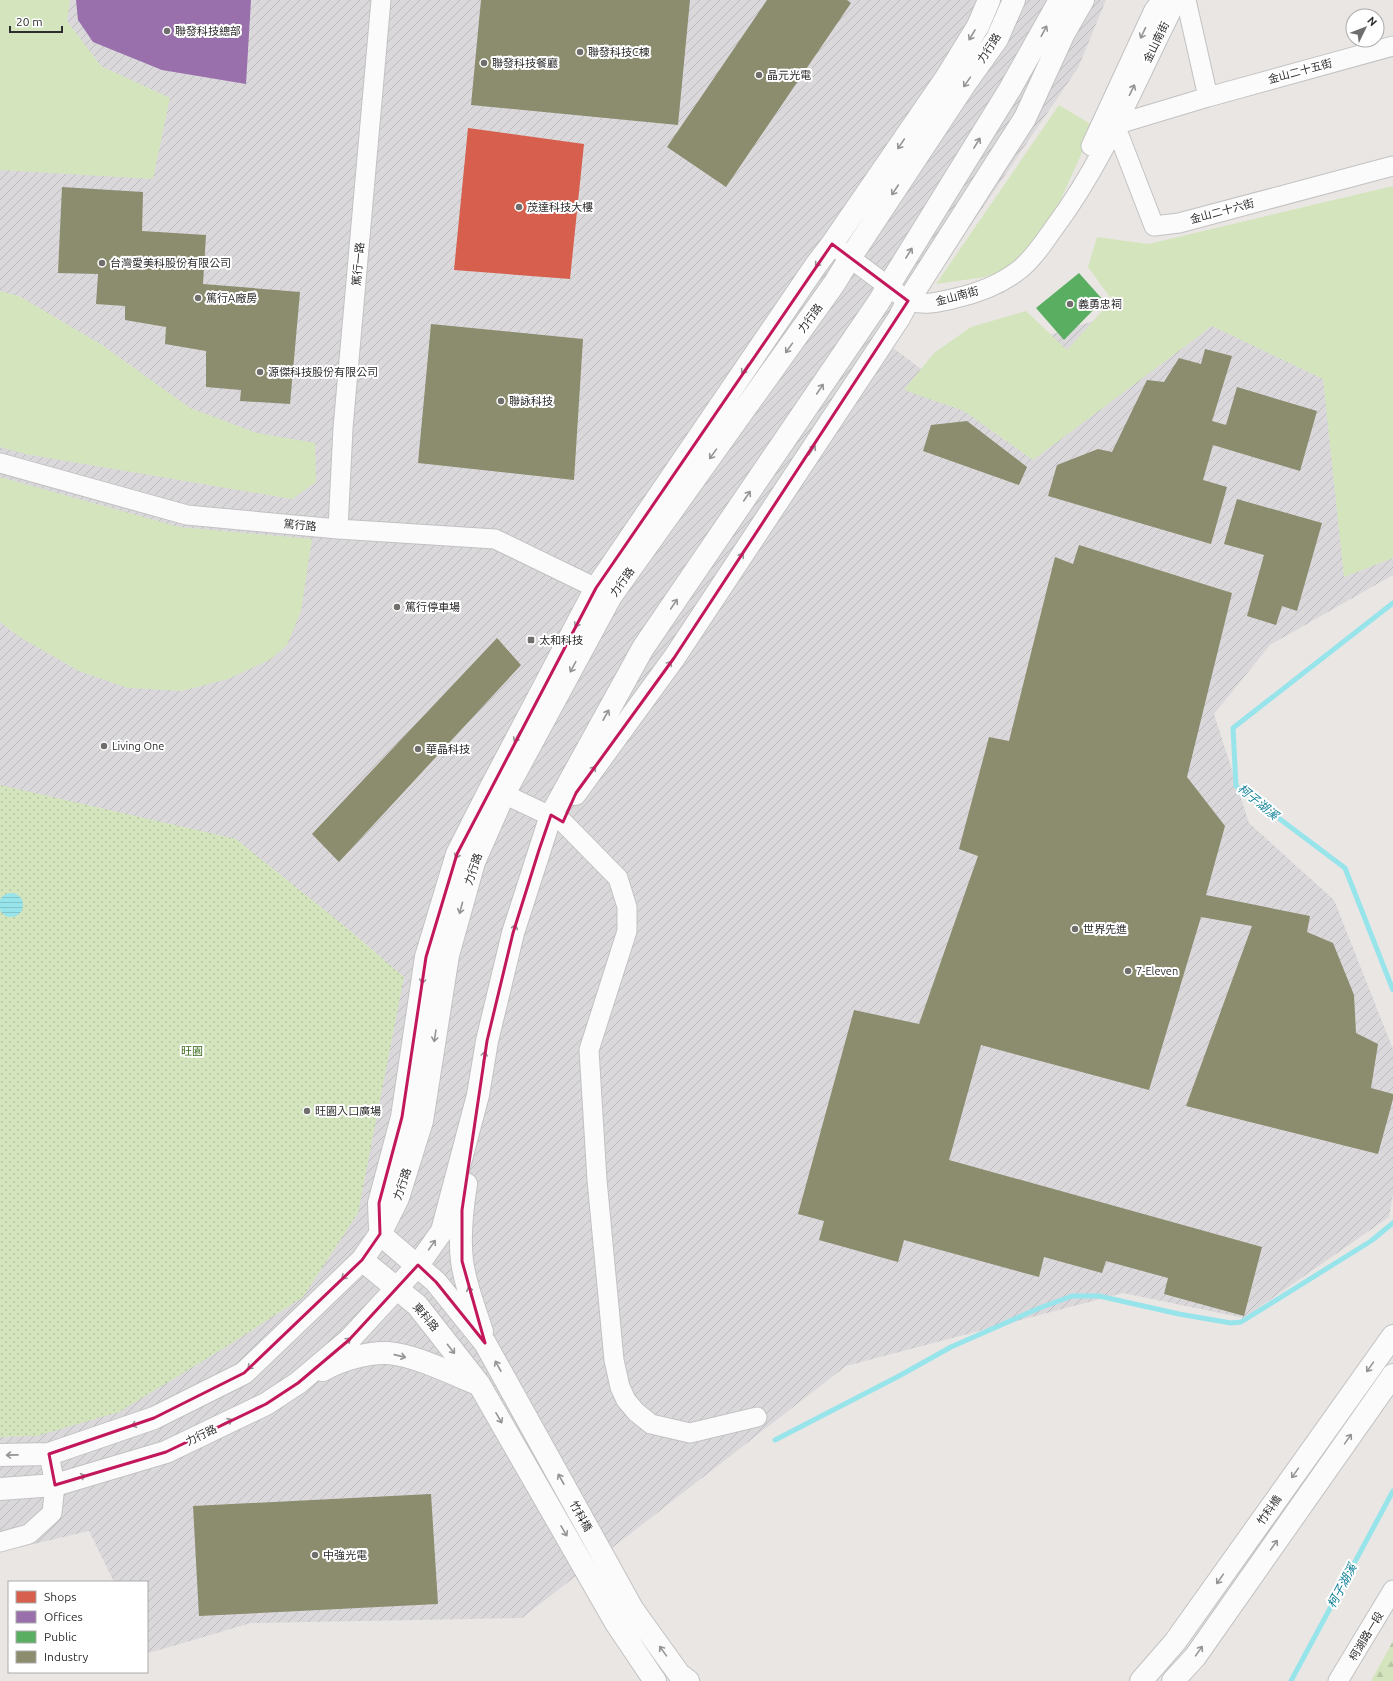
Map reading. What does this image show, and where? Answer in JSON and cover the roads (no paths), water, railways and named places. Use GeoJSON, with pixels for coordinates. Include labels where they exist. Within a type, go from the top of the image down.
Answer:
{"type":"FeatureCollection","features":[{"type":"Feature","properties":{"kind":"street","name":"篤行一路"},"geometry":{"type":"LineString","coordinates":[[338,529],[344,428],[381,0]]}},
{"type":"Feature","properties":{"kind":"street","name":"力行路"},"geometry":{"type":"LineString","coordinates":[[0,1455],[49,1454],[154,1418],[244,1373],[362,1260],[380,1234],[398,1198],[422,1121],[448,955],[474,862],[497,792],[596,588],[816,265],[946,78],[978,26],[990,0]]}},
{"type":"Feature","properties":{"kind":"street","name":"力行路"},"geometry":{"type":"LineString","coordinates":[[497,792],[611,596],[834,284],[967,81],[997,39],[1014,0]]}},
{"type":"Feature","properties":{"kind":"street","name":"力行路"},"geometry":{"type":"LineString","coordinates":[[0,1489],[55,1485],[166,1452],[266,1404],[298,1383],[349,1340],[418,1265],[442,1231],[478,1095],[487,1041],[513,933],[539,850],[557,819],[643,648],[889,287],[1014,83],[1060,0]]}},
{"type":"Feature","properties":{"kind":"street","name":"力行路"},"geometry":{"type":"LineString","coordinates":[[557,819],[674,658],[899,318],[908,301],[1025,118],[1064,33],[1083,0]]}},
{"type":"Feature","properties":{"kind":"street","name":"金山南街"},"geometry":{"type":"LineString","coordinates":[[1068,210],[1069,193],[1154,10],[1162,0]]}},
{"type":"Feature","properties":{"kind":"street","name":"金山南街"},"geometry":{"type":"LineString","coordinates":[[908,301],[916,303],[934,303],[965,296],[994,285],[1020,270],[1043,244],[1080,191],[1115,125],[1170,14],[1174,0]]}},
{"type":"Feature","properties":{"kind":"street"},"geometry":{"type":"LineString","coordinates":[[1186,0],[1208,97]]}},
{"type":"Feature","properties":{"kind":"street","name":"金山二十五街"},"geometry":{"type":"LineString","coordinates":[[1115,125],[1208,97],[1393,46]]}},
{"type":"Feature","properties":{"kind":"street","name":"金山二十六街"},"geometry":{"type":"LineString","coordinates":[[1115,125],[1154,226],[1179,223],[1393,166]]}},
{"type":"Feature","properties":{"kind":"street"},"geometry":{"type":"LineString","coordinates":[[832,244],[908,301]]}},
{"type":"Feature","properties":{"kind":"street","name":"篤行路"},"geometry":{"type":"LineString","coordinates":[[0,464],[187,515],[338,529],[495,539],[596,588]]}},
{"type":"Feature","properties":{"kind":"street"},"geometry":{"type":"LineString","coordinates":[[497,792],[557,819],[618,878],[627,907],[627,931],[590,1050],[598,1187],[614,1360],[620,1387],[626,1400],[636,1412],[651,1424],[690,1433],[757,1417]]}},
{"type":"Feature","properties":{"kind":"street"},"geometry":{"type":"LineString","coordinates":[[478,1095],[462,1210],[462,1261],[485,1343]]}},
{"type":"Feature","properties":{"kind":"street"},"geometry":{"type":"LineString","coordinates":[[380,1234],[436,1282],[485,1343]]}},
{"type":"Feature","properties":{"kind":"street","name":"東科路"},"geometry":{"type":"LineString","coordinates":[[362,1260],[417,1305],[479,1384]]}},
{"type":"Feature","properties":{"kind":"street","name":"竹科橋"},"geometry":{"type":"LineString","coordinates":[[1141,1681],[1175,1642],[1393,1336]]}},
{"type":"Feature","properties":{"kind":"street","name":"竹科橋"},"geometry":{"type":"LineString","coordinates":[[485,1343],[633,1610],[680,1674],[688,1681]]}},
{"type":"Feature","properties":{"kind":"street"},"geometry":{"type":"LineString","coordinates":[[298,1383],[332,1364],[359,1356],[387,1353],[423,1361],[479,1384]]}},
{"type":"Feature","properties":{"kind":"street"},"geometry":{"type":"LineString","coordinates":[[1173,1681],[1195,1657],[1393,1375]]}},
{"type":"Feature","properties":{"kind":"street","name":"竹科橋"},"geometry":{"type":"LineString","coordinates":[[479,1384],[616,1623],[655,1681]]}},
{"type":"Feature","properties":{"kind":"street"},"geometry":{"type":"LineString","coordinates":[[0,1542],[29,1534],[52,1513],[55,1485],[49,1454]]}},
{"type":"Feature","properties":{"kind":"street","name":"柯湖路一段"},"geometry":{"type":"LineString","coordinates":[[1338,1681],[1393,1590]]}},
{"type":"Feature","properties":{"kind":"water"},"geometry":{"type":"Polygon","coordinates":[[[11,893],[20,896],[23,905],[20,914],[11,917],[2,914],[-1,905],[2,896],[11,893]]]}},
{"type":"Feature","properties":{"kind":"waterway","name":"柯子湖溪"},"geometry":{"type":"LineString","coordinates":[[1393,603],[1233,728],[1236,786],[1345,868],[1393,990]]}},
{"type":"Feature","properties":{"kind":"waterway"},"geometry":{"type":"LineString","coordinates":[[775,1440],[899,1376],[951,1347],[1037,1309],[1072,1296],[1099,1296],[1179,1314],[1231,1323],[1241,1322],[1371,1241],[1393,1223]]}},
{"type":"Feature","properties":{"kind":"waterway","name":"柯子湖溪"},"geometry":{"type":"LineString","coordinates":[[1291,1681],[1393,1491]]}},
{"type":"Feature","properties":{"kind":"place","name":"聯發科技總部"},"geometry":{"type":"Point","coordinates":[167,31]}},
{"type":"Feature","properties":{"kind":"place","name":"聯發科技C棟"},"geometry":{"type":"Point","coordinates":[580,52]}},
{"type":"Feature","properties":{"kind":"place","name":"聯發科技餐廳"},"geometry":{"type":"Point","coordinates":[484,63]}},
{"type":"Feature","properties":{"kind":"place","name":"晶元光電"},"geometry":{"type":"Point","coordinates":[759,75]}},
{"type":"Feature","properties":{"kind":"place","name":"茂達科技大樓"},"geometry":{"type":"Point","coordinates":[519,207]}},
{"type":"Feature","properties":{"kind":"place","name":"台灣愛美科股份有限公司"},"geometry":{"type":"Point","coordinates":[102,263]}},
{"type":"Feature","properties":{"kind":"place","name":"篤行A廠房"},"geometry":{"type":"Point","coordinates":[198,298]}},
{"type":"Feature","properties":{"kind":"place","name":"義勇忠祠"},"geometry":{"type":"Point","coordinates":[1070,304]}},
{"type":"Feature","properties":{"kind":"place","name":"源傑科技股份有限公司"},"geometry":{"type":"Point","coordinates":[260,372]}},
{"type":"Feature","properties":{"kind":"place","name":"聯詠科技"},"geometry":{"type":"Point","coordinates":[501,401]}},
{"type":"Feature","properties":{"kind":"place","name":"篤行停車場"},"geometry":{"type":"Point","coordinates":[397,607]}},
{"type":"Feature","properties":{"kind":"place","name":"太和科技"},"geometry":{"type":"Point","coordinates":[531,640]}},
{"type":"Feature","properties":{"kind":"place","name":"Living One"},"geometry":{"type":"Point","coordinates":[104,746]}},
{"type":"Feature","properties":{"kind":"place","name":"華晶科技"},"geometry":{"type":"Point","coordinates":[418,749]}},
{"type":"Feature","properties":{"kind":"place","name":"世界先進"},"geometry":{"type":"Point","coordinates":[1075,929]}},
{"type":"Feature","properties":{"kind":"place","name":"7-Eleven"},"geometry":{"type":"Point","coordinates":[1128,971]}},
{"type":"Feature","properties":{"kind":"place","name":"旺園入口廣場"},"geometry":{"type":"Point","coordinates":[307,1111]}},
{"type":"Feature","properties":{"kind":"place","name":"中強光電"},"geometry":{"type":"Point","coordinates":[315,1555]}},
{"type":"Feature","properties":{"kind":"park label","name":"旺園"},"geometry":{"type":"Point","coordinates":[192,1051]}}]}
